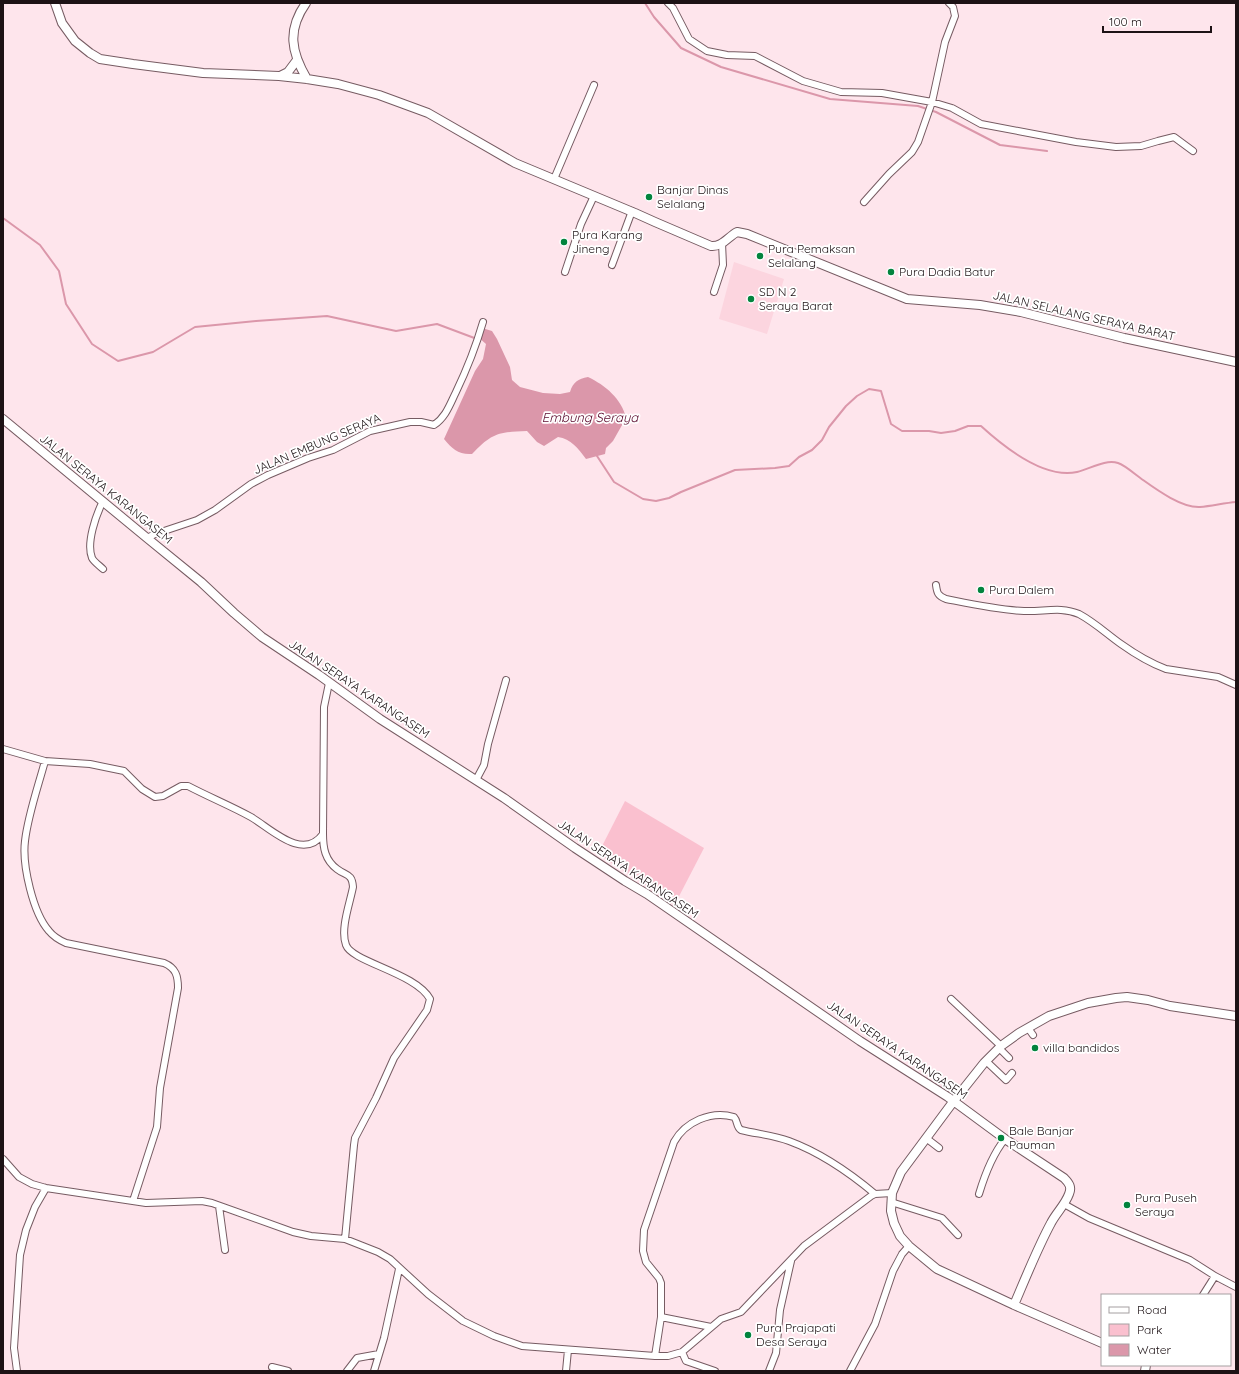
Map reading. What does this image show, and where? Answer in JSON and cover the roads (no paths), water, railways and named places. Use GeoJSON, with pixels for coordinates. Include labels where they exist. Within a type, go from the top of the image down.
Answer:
{"type":"FeatureCollection","features":[{"type":"Feature","properties":{"kind":"street"},"geometry":{"type":"LineString","coordinates":[[55,3],[62,23],[75,41],[90,54],[100,59],[203,72],[307,79],[338,84],[379,94],[412,106],[440,119],[482,145],[516,163],[632,211],[711,246],[717,246],[722,243],[723,265],[714,292]]}},
{"type":"Feature","properties":{"kind":"street"},"geometry":{"type":"LineString","coordinates":[[306,3],[298,17],[293,44],[297,60],[307,79]]}},
{"type":"Feature","properties":{"kind":"street"},"geometry":{"type":"LineString","coordinates":[[668,3],[689,39],[707,51],[727,55],[755,56],[803,81],[841,92],[882,93],[932,102],[952,108],[981,124],[1076,142],[1116,147],[1145,146],[1174,137],[1192,151]]}},
{"type":"Feature","properties":{"kind":"street"},"geometry":{"type":"LineString","coordinates":[[864,202],[889,174],[912,152],[918,142],[932,102],[945,42],[955,16],[953,7],[949,3]]}},
{"type":"Feature","properties":{"kind":"street"},"geometry":{"type":"LineString","coordinates":[[280,76],[288,72],[297,60]]}},
{"type":"Feature","properties":{"kind":"street"},"geometry":{"type":"LineString","coordinates":[[554,179],[594,85]]}},
{"type":"Feature","properties":{"kind":"street"},"geometry":{"type":"LineString","coordinates":[[565,272],[581,224],[594,196]]}},
{"type":"Feature","properties":{"kind":"street"},"geometry":{"type":"LineString","coordinates":[[612,265],[632,211]]}},
{"type":"Feature","properties":{"kind":"street","name":"JALAN SELALANG SERAYA BARAT"},"geometry":{"type":"LineString","coordinates":[[722,243],[737,232],[747,234],[907,299],[980,305],[1021,312],[1124,338],[1236,362]]}},
{"type":"Feature","properties":{"kind":"street","name":"JALAN EMBUNG SERAYA"},"geometry":{"type":"LineString","coordinates":[[147,538],[197,520],[215,510],[251,484],[268,475],[308,458],[333,450],[370,431],[410,422],[421,422],[434,425],[440,421],[451,404],[471,358],[483,322]]}},
{"type":"Feature","properties":{"kind":"street","name":"JALAN SERAYA KARANGASEM"},"geometry":{"type":"LineString","coordinates":[[3,418],[201,582],[258,634],[279,650],[380,719],[504,798],[625,881],[647,894],[860,1041],[953,1102],[1064,1178],[1069,1183],[1069,1194],[1050,1224],[1014,1305]]}},
{"type":"Feature","properties":{"kind":"street"},"geometry":{"type":"LineString","coordinates":[[103,501],[95,518],[91,544],[92,558],[103,569]]}},
{"type":"Feature","properties":{"kind":"street"},"geometry":{"type":"LineString","coordinates":[[936,585],[937,593],[940,597],[946,599],[992,608],[1018,611],[1055,609],[1078,614],[1122,645],[1159,666],[1166,669],[1218,677],[1236,685]]}},
{"type":"Feature","properties":{"kind":"street"},"geometry":{"type":"LineString","coordinates":[[476,780],[484,764],[506,680]]}},
{"type":"Feature","properties":{"kind":"street"},"geometry":{"type":"LineString","coordinates":[[329,683],[324,714],[323,850],[336,868],[350,877],[352,882],[353,887],[345,928],[346,945],[349,950],[361,957],[418,985],[425,990],[430,999],[427,1010],[394,1058],[376,1098],[355,1138],[345,1240]]}},
{"type":"Feature","properties":{"kind":"street"},"geometry":{"type":"LineString","coordinates":[[3,749],[45,761],[90,764],[124,771],[142,789],[154,797],[163,796],[181,786],[188,786],[251,817],[285,840],[295,843],[312,844],[323,834]]}},
{"type":"Feature","properties":{"kind":"street"},"geometry":{"type":"LineString","coordinates":[[45,761],[24,846],[33,898],[38,913],[44,924],[49,932],[66,943],[164,963],[174,969],[178,978],[178,988],[160,1088],[157,1127],[133,1201]]}},
{"type":"Feature","properties":{"kind":"street"},"geometry":{"type":"LineString","coordinates":[[1101,1343],[1014,1305],[937,1269],[909,1246],[900,1236],[894,1223],[891,1211],[892,1193],[901,1172],[953,1102],[986,1061],[1000,1047],[1015,1040],[1028,1028],[1049,1016],[1088,1003],[1127,997],[1148,1000],[1170,1006],[1236,1016]]}},
{"type":"Feature","properties":{"kind":"street"},"geometry":{"type":"LineString","coordinates":[[951,999],[1000,1047],[1009,1058]]}},
{"type":"Feature","properties":{"kind":"street"},"geometry":{"type":"LineString","coordinates":[[1028,1028],[1033,1035]]}},
{"type":"Feature","properties":{"kind":"street"},"geometry":{"type":"LineString","coordinates":[[986,1061],[1006,1080],[1012,1073]]}},
{"type":"Feature","properties":{"kind":"street"},"geometry":{"type":"LineString","coordinates":[[655,1356],[661,1317],[661,1283],[659,1278],[646,1262],[643,1251],[644,1230],[674,1142],[677,1137],[698,1120],[710,1116],[724,1115],[734,1117],[738,1127],[741,1130],[767,1134],[797,1144],[840,1168],[875,1194]]}},
{"type":"Feature","properties":{"kind":"street"},"geometry":{"type":"LineString","coordinates":[[926,1138],[939,1148]]}},
{"type":"Feature","properties":{"kind":"street"},"geometry":{"type":"LineString","coordinates":[[979,1194],[987,1169],[997,1149],[1005,1139]]}},
{"type":"Feature","properties":{"kind":"street"},"geometry":{"type":"LineString","coordinates":[[3,1159],[19,1177],[32,1184],[46,1188],[152,1203],[202,1201],[293,1232],[311,1236],[345,1240],[366,1246],[384,1255],[463,1321],[509,1342],[522,1346],[655,1356],[668,1356],[682,1352],[711,1327],[726,1317],[741,1312],[813,1238],[875,1194],[892,1193]]}},
{"type":"Feature","properties":{"kind":"street"},"geometry":{"type":"LineString","coordinates":[[17,1371],[14,1348],[20,1255],[30,1221],[38,1201],[46,1188]]}},
{"type":"Feature","properties":{"kind":"street"},"geometry":{"type":"LineString","coordinates":[[891,1202],[942,1218],[958,1235]]}},
{"type":"Feature","properties":{"kind":"street"},"geometry":{"type":"LineString","coordinates":[[1064,1204],[1089,1218],[1190,1260],[1215,1276],[1236,1286]]}},
{"type":"Feature","properties":{"kind":"street"},"geometry":{"type":"LineString","coordinates":[[219,1206],[224,1250]]}},
{"type":"Feature","properties":{"kind":"street"},"geometry":{"type":"LineString","coordinates":[[850,1371],[875,1324],[893,1271],[902,1254],[909,1246]]}},
{"type":"Feature","properties":{"kind":"street"},"geometry":{"type":"LineString","coordinates":[[769,1371],[776,1353],[781,1306],[791,1260]]}},
{"type":"Feature","properties":{"kind":"street"},"geometry":{"type":"LineString","coordinates":[[374,1371],[395,1293],[399,1269]]}},
{"type":"Feature","properties":{"kind":"street"},"geometry":{"type":"LineString","coordinates":[[1204,1294],[1215,1276]]}},
{"type":"Feature","properties":{"kind":"street"},"geometry":{"type":"LineString","coordinates":[[661,1317],[711,1327]]}},
{"type":"Feature","properties":{"kind":"street"},"geometry":{"type":"LineString","coordinates":[[566,1371],[568,1350]]}},
{"type":"Feature","properties":{"kind":"street"},"geometry":{"type":"LineString","coordinates":[[682,1352],[686,1361],[715,1371]]}},
{"type":"Feature","properties":{"kind":"street"},"geometry":{"type":"LineString","coordinates":[[347,1371],[357,1358],[379,1354]]}},
{"type":"Feature","properties":{"kind":"street"},"geometry":{"type":"LineString","coordinates":[[272,1367],[288,1371]]}},
{"type":"Feature","properties":{"kind":"water","name":"Embung Seraya"},"geometry":{"type":"Polygon","coordinates":[[[482,328],[492,331],[510,367],[512,380],[520,387],[543,393],[560,394],[570,392],[576,382],[588,377],[601,384],[612,393],[621,405],[626,418],[613,441],[606,448],[605,454],[586,459],[577,448],[563,438],[558,437],[544,446],[537,442],[527,431],[509,432],[496,435],[485,442],[472,454],[456,451],[450,446],[444,439],[475,371],[483,359],[486,344],[478,337],[482,328]]]}},
{"type":"Feature","properties":{"kind":"waterway"},"geometry":{"type":"LineString","coordinates":[[645,3],[654,17],[681,48],[721,67],[830,99],[918,106],[936,112],[1000,145],[1047,151]]}},
{"type":"Feature","properties":{"kind":"waterway"},"geometry":{"type":"LineString","coordinates":[[3,218],[40,245],[59,271],[66,304],[92,344],[118,361],[153,352],[195,327],[327,316],[396,331],[437,324],[477,339]]}},
{"type":"Feature","properties":{"kind":"waterway"},"geometry":{"type":"LineString","coordinates":[[597,456],[614,482],[643,499],[656,501],[669,498],[735,470],[789,466],[799,457],[812,450],[822,440],[829,427],[846,406],[857,396],[869,389],[881,391],[891,424],[902,431],[929,431],[941,433],[955,431],[968,426],[981,426],[1001,443],[1025,460],[1051,471],[1064,473],[1077,472],[1103,463],[1113,462],[1124,466],[1162,493],[1185,505],[1200,507],[1236,502]]}},
{"type":"Feature","properties":{"kind":"place","name":"Banjar Dinas Selalang"},"geometry":{"type":"Point","coordinates":[649,197]}},
{"type":"Feature","properties":{"kind":"place","name":"Pura Karang Jineng"},"geometry":{"type":"Point","coordinates":[564,242]}},
{"type":"Feature","properties":{"kind":"place","name":"Pura Pemaksan Selalang"},"geometry":{"type":"Point","coordinates":[760,256]}},
{"type":"Feature","properties":{"kind":"place","name":"Pura Dadia Batur"},"geometry":{"type":"Point","coordinates":[891,272]}},
{"type":"Feature","properties":{"kind":"place","name":"SD N 2 Seraya Barat"},"geometry":{"type":"Point","coordinates":[751,299]}},
{"type":"Feature","properties":{"kind":"place","name":"Pura Dalem"},"geometry":{"type":"Point","coordinates":[981,590]}},
{"type":"Feature","properties":{"kind":"place","name":"villa bandidos"},"geometry":{"type":"Point","coordinates":[1035,1048]}},
{"type":"Feature","properties":{"kind":"place","name":"Bale Banjar Pauman"},"geometry":{"type":"Point","coordinates":[1001,1138]}},
{"type":"Feature","properties":{"kind":"place","name":"Pura Puseh Seraya"},"geometry":{"type":"Point","coordinates":[1127,1205]}},
{"type":"Feature","properties":{"kind":"place","name":"Pura Prajapati Desa Seraya"},"geometry":{"type":"Point","coordinates":[748,1335]}}]}
